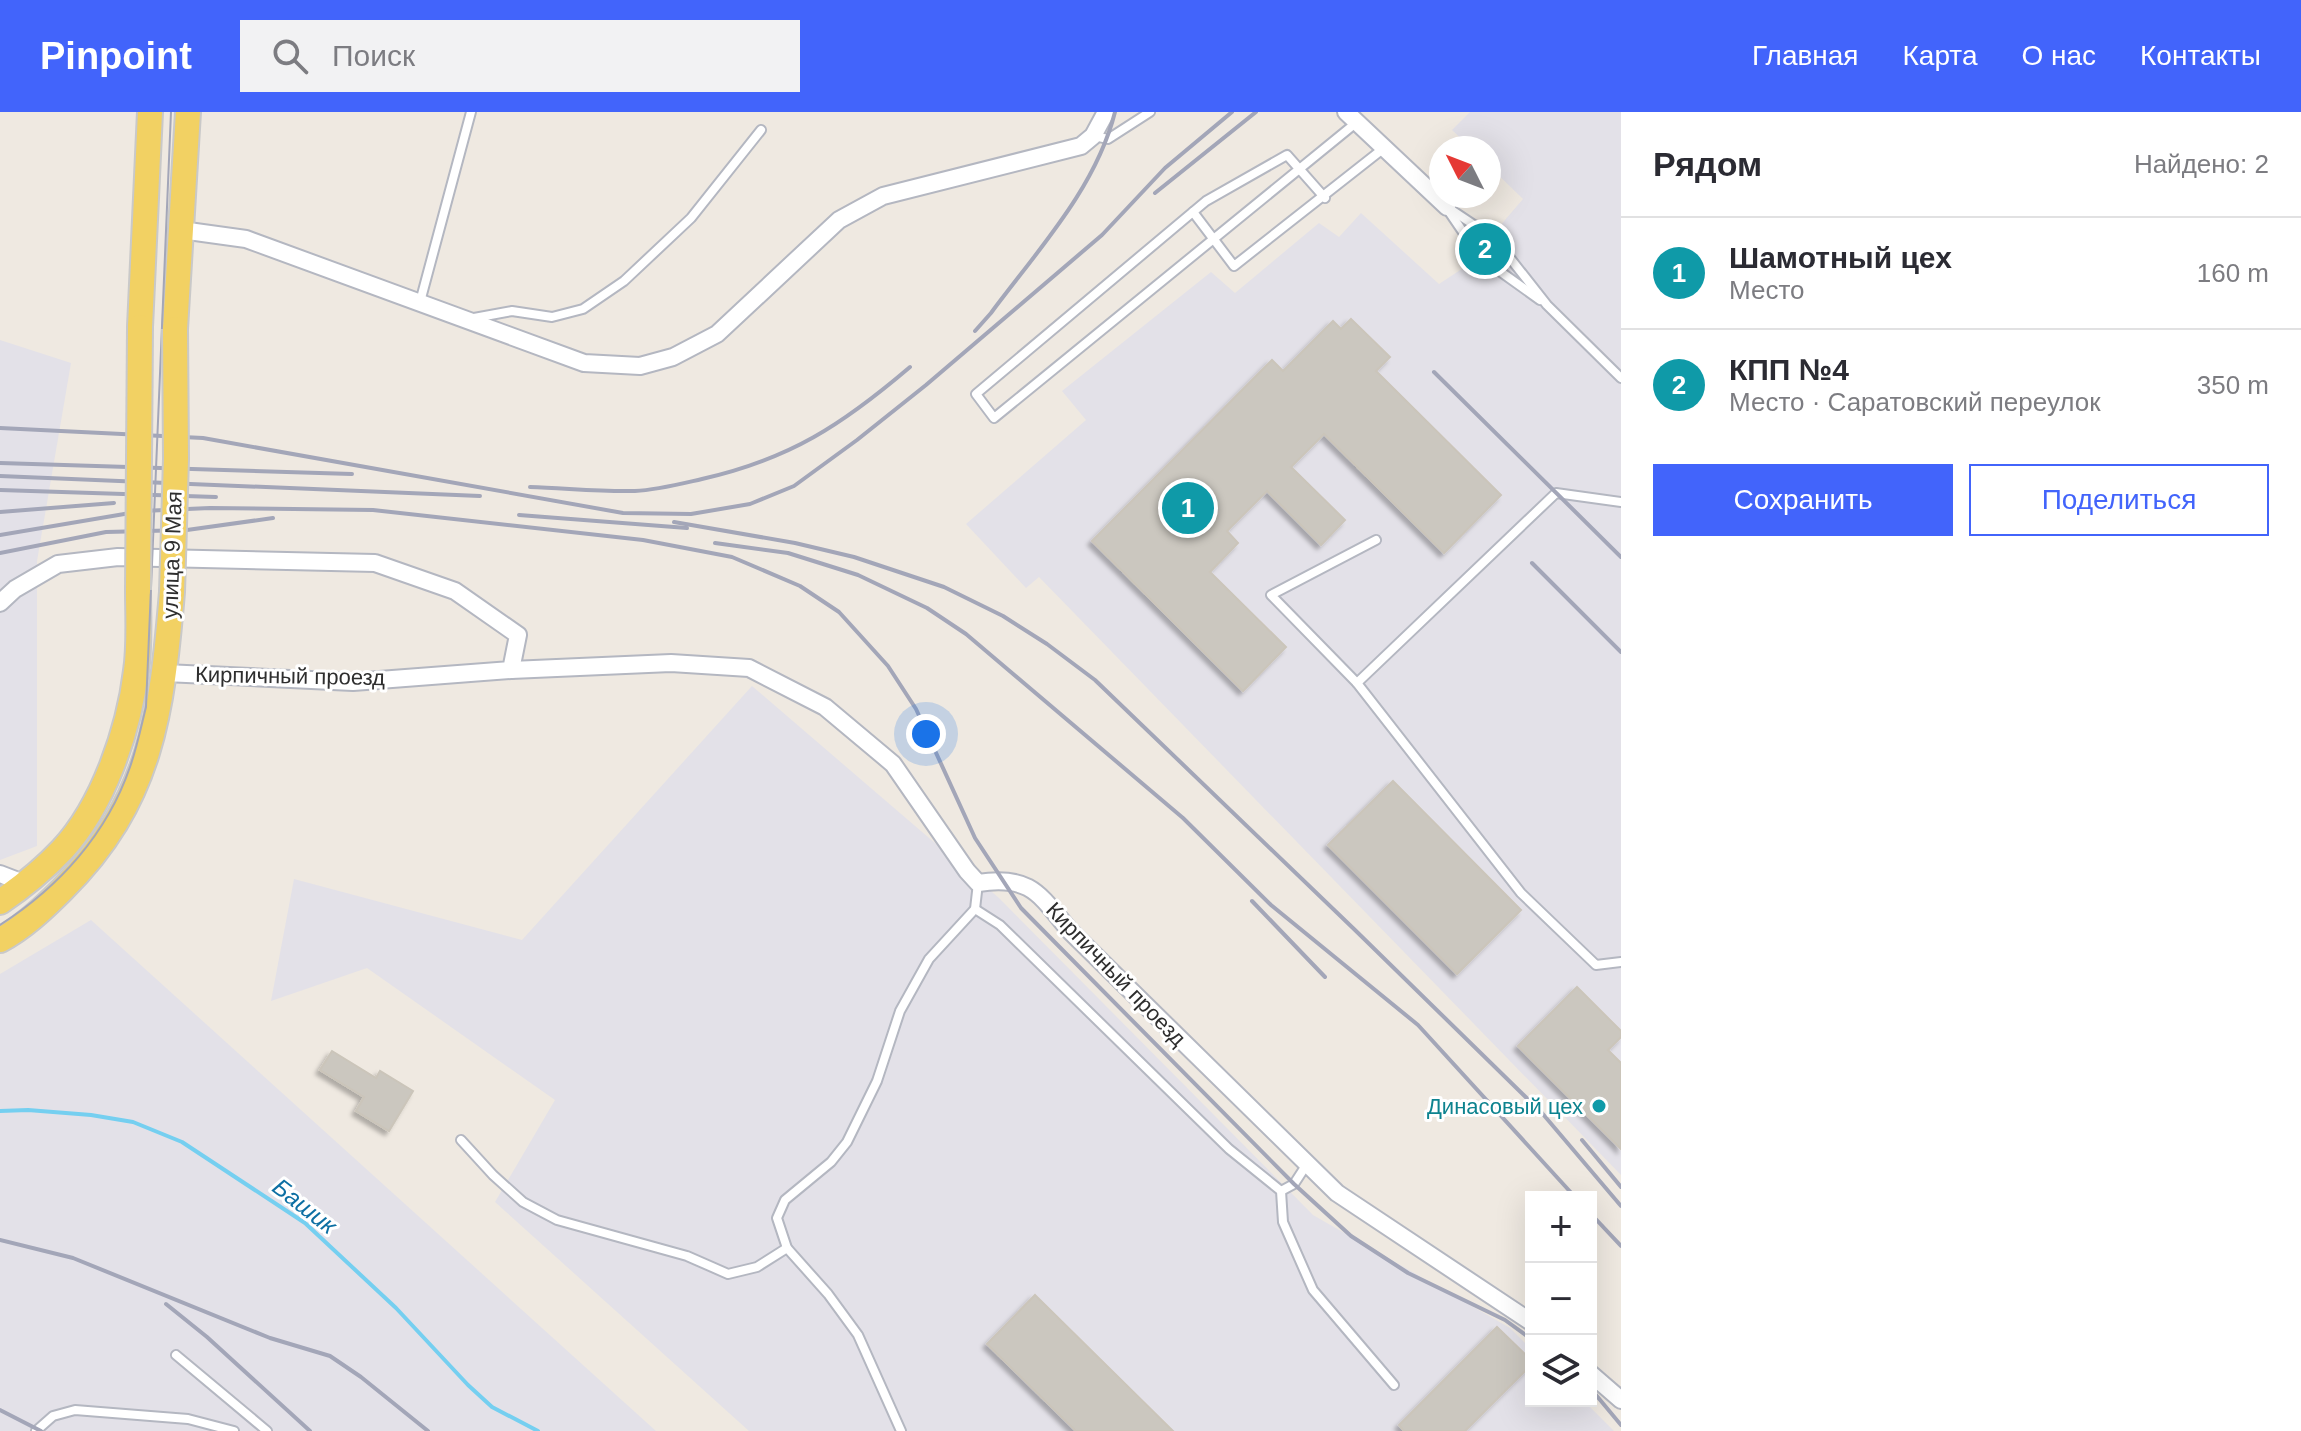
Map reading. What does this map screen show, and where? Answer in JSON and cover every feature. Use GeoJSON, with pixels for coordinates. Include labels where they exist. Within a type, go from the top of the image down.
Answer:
{"type":"FeatureCollection","features":[{"type":"Feature","properties":{"kind":"main road","name":"улица 9 Мая"},"geometry":{"type":"LineString","coordinates":[[0,902],[26,884],[63,849],[94,802],[121,746],[137,670],[140,327],[150,112]]}},
{"type":"Feature","properties":{"kind":"main road","name":"улица 9 Мая"},"geometry":{"type":"LineString","coordinates":[[0,940],[45,908],[87,865],[123,815],[147,759],[165,673],[172,592],[176,459],[175,329],[188,112]]}},
{"type":"Feature","properties":{"kind":"street"},"geometry":{"type":"LineString","coordinates":[[181,230],[246,239],[584,363],[640,366],[673,357],[717,334],[839,220],[883,196],[1081,146],[1093,136],[1106,112]]}},
{"type":"Feature","properties":{"kind":"street"},"geometry":{"type":"LineString","coordinates":[[1351,117],[1429,190]]}},
{"type":"Feature","properties":{"kind":"street"},"geometry":{"type":"LineString","coordinates":[[0,603],[15,589],[58,564],[118,557],[375,563],[455,591],[518,635],[511,670]]}},
{"type":"Feature","properties":{"kind":"street","name":"Кирпичный проезд"},"geometry":{"type":"LineString","coordinates":[[165,673],[353,682],[511,670],[671,663],[749,668],[825,707],[893,764],[978,883],[1000,880],[1033,887],[1070,931],[1337,1193],[1525,1318]]}},
{"type":"Feature","properties":{"kind":"street"},"geometry":{"type":"LineString","coordinates":[[0,874],[26,884]]}},
{"type":"Feature","properties":{"kind":"street"},"geometry":{"type":"LineString","coordinates":[[1597,1379],[1621,1400]]}},
{"type":"Feature","properties":{"kind":"lane"},"geometry":{"type":"LineString","coordinates":[[420,303],[471,112]]}},
{"type":"Feature","properties":{"kind":"lane"},"geometry":{"type":"LineString","coordinates":[[1093,136],[1108,139],[1136,124],[1150,112]]}},
{"type":"Feature","properties":{"kind":"lane"},"geometry":{"type":"LineString","coordinates":[[1325,198],[1300,169],[1287,155],[1206,201],[976,394],[994,418],[1300,169],[1351,117]]}},
{"type":"Feature","properties":{"kind":"lane"},"geometry":{"type":"LineString","coordinates":[[466,320],[512,311],[552,317],[583,309],[624,281],[691,218],[761,130]]}},
{"type":"Feature","properties":{"kind":"lane"},"geometry":{"type":"LineString","coordinates":[[1193,212],[1234,266],[1325,198],[1384,148]]}},
{"type":"Feature","properties":{"kind":"lane"},"geometry":{"type":"LineString","coordinates":[[1448,208],[1480,257],[1547,305]]}},
{"type":"Feature","properties":{"kind":"lane"},"geometry":{"type":"LineString","coordinates":[[1448,208],[1495,239],[1547,305],[1621,378]]}},
{"type":"Feature","properties":{"kind":"lane"},"geometry":{"type":"LineString","coordinates":[[1357,683],[1556,493],[1621,502]]}},
{"type":"Feature","properties":{"kind":"lane"},"geometry":{"type":"LineString","coordinates":[[1376,540],[1271,595],[1357,683],[1521,893],[1596,965],[1621,962]]}},
{"type":"Feature","properties":{"kind":"lane"},"geometry":{"type":"LineString","coordinates":[[901,1431],[858,1335],[828,1294],[787,1248],[777,1218],[785,1200],[831,1162],[847,1142],[877,1081],[900,1011],[929,959],[975,909],[978,883]]}},
{"type":"Feature","properties":{"kind":"lane"},"geometry":{"type":"LineString","coordinates":[[975,909],[1000,925],[1229,1149],[1281,1191],[1283,1222],[1313,1290],[1394,1385]]}},
{"type":"Feature","properties":{"kind":"lane"},"geometry":{"type":"LineString","coordinates":[[461,1140],[523,1202],[557,1220],[687,1256],[728,1274],[757,1267],[787,1248]]}},
{"type":"Feature","properties":{"kind":"lane"},"geometry":{"type":"LineString","coordinates":[[1281,1191],[1294,1184],[1307,1164]]}},
{"type":"Feature","properties":{"kind":"lane"},"geometry":{"type":"LineString","coordinates":[[176,1355],[267,1431]]}},
{"type":"Feature","properties":{"kind":"lane"},"geometry":{"type":"LineString","coordinates":[[36,1431],[53,1416],[75,1410],[188,1419],[234,1431]]}},
{"type":"Feature","properties":{"kind":"shaded area"},"geometry":{"type":"Polygon","coordinates":[[[1470,112],[1621,112],[1621,1175],[1039,577],[1026,588],[966,524],[1086,420],[1062,391],[1211,272],[1235,293],[1319,223],[1339,237],[1361,213],[1439,284],[1480,257],[1477,249],[1486,241],[1494,247],[1499,227],[1523,199],[1501,178],[1501,136],[1458,136],[1452,130],[1470,112]]]}},
{"type":"Feature","properties":{"kind":"shaded area"},"geometry":{"type":"Polygon","coordinates":[[[0,340],[71,363],[37,561],[37,846],[0,860],[0,340]]]}},
{"type":"Feature","properties":{"kind":"shaded area"},"geometry":{"type":"Polygon","coordinates":[[[752,686],[999,898],[1313,1215],[1510,1328],[1525,1343],[1525,1407],[1590,1407],[1614,1431],[749,1431],[495,1202],[555,1100],[367,968],[271,1001],[294,879],[522,940],[752,686]]]}},
{"type":"Feature","properties":{"kind":"shaded area"},"geometry":{"type":"Polygon","coordinates":[[[91,920],[656,1431],[0,1431],[0,974],[91,920]]]}},
{"type":"Feature","properties":{"kind":"building"},"geometry":{"type":"Polygon","coordinates":[[[1351,319],[1390,357],[1376,371],[1501,495],[1444,553],[1324,434],[1291,467],[1345,520],[1321,545],[1267,491],[1227,531],[1238,543],[1210,572],[1286,647],[1243,691],[1092,541],[1272,360],[1283,371],[1333,321],[1341,329],[1351,319]]]}},
{"type":"Feature","properties":{"kind":"building"},"geometry":{"type":"Polygon","coordinates":[[[1393,781],[1521,910],[1457,974],[1328,845],[1393,781]]]}},
{"type":"Feature","properties":{"kind":"building","name":"Динасовый цех"},"geometry":{"type":"Polygon","coordinates":[[[1577,987],[1621,1031],[1621,1037],[1608,1050],[1621,1063],[1621,1149],[1518,1046],[1577,987]]]}},
{"type":"Feature","properties":{"kind":"building"},"geometry":{"type":"Polygon","coordinates":[[[332,1051],[376,1078],[380,1071],[413,1091],[389,1131],[356,1111],[364,1097],[320,1070],[332,1051]]]}},
{"type":"Feature","properties":{"kind":"building"},"geometry":{"type":"Polygon","coordinates":[[[1035,1295],[1173,1431],[1076,1431],[987,1344],[1035,1295]]]}},
{"type":"Feature","properties":{"kind":"building"},"geometry":{"type":"Polygon","coordinates":[[[1497,1327],[1525,1354],[1525,1371],[1465,1431],[1404,1431],[1399,1425],[1497,1327]]]}},
{"type":"Feature","properties":{"kind":"waterway","name":"Башик"},"geometry":{"type":"LineString","coordinates":[[0,1111],[91,1115],[133,1122],[182,1142],[305,1223],[396,1308],[492,1407],[538,1431]]}},
{"type":"Feature","properties":{"kind":"tram line"},"geometry":{"type":"LineString","coordinates":[[0,925],[42,894],[94,836],[120,791],[146,707],[171,112]]}},
{"type":"Feature","properties":{"kind":"railway"},"geometry":{"type":"LineString","coordinates":[[975,331],[1080,193],[1106,140],[1115,112]]}},
{"type":"Feature","properties":{"kind":"railway"},"geometry":{"type":"LineString","coordinates":[[0,428],[203,438],[623,513],[691,514],[750,504],[794,486],[926,385],[1102,235],[1165,168],[1232,112]]}},
{"type":"Feature","properties":{"kind":"railway"},"geometry":{"type":"LineString","coordinates":[[1155,193],[1256,112]]}},
{"type":"Feature","properties":{"kind":"railway"},"geometry":{"type":"LineString","coordinates":[[530,487],[643,490],[733,471],[789,450],[838,423],[910,367]]}},
{"type":"Feature","properties":{"kind":"railway"},"geometry":{"type":"LineString","coordinates":[[1434,372],[1621,557]]}},
{"type":"Feature","properties":{"kind":"railway"},"geometry":{"type":"LineString","coordinates":[[0,463],[352,474]]}},
{"type":"Feature","properties":{"kind":"railway"},"geometry":{"type":"LineString","coordinates":[[0,476],[480,496]]}},
{"type":"Feature","properties":{"kind":"railway"},"geometry":{"type":"LineString","coordinates":[[0,490],[216,497]]}},
{"type":"Feature","properties":{"kind":"railway"},"geometry":{"type":"LineString","coordinates":[[0,512],[114,503]]}},
{"type":"Feature","properties":{"kind":"railway"},"geometry":{"type":"LineString","coordinates":[[0,535],[142,511],[210,508],[373,510],[643,540],[732,557],[800,586],[839,612],[888,666],[916,709],[975,838],[1021,908],[1294,1184],[1351,1236],[1408,1273],[1505,1320],[1526,1335]]}},
{"type":"Feature","properties":{"kind":"railway"},"geometry":{"type":"LineString","coordinates":[[519,515],[687,528]]}},
{"type":"Feature","properties":{"kind":"railway"},"geometry":{"type":"LineString","coordinates":[[0,553],[106,532],[187,530],[273,518]]}},
{"type":"Feature","properties":{"kind":"railway"},"geometry":{"type":"LineString","coordinates":[[674,522],[795,543],[854,557],[944,587],[1003,616],[1047,644],[1095,680],[1542,1113],[1621,1206]]}},
{"type":"Feature","properties":{"kind":"railway"},"geometry":{"type":"LineString","coordinates":[[715,543],[788,553],[858,575],[927,608],[966,634],[1183,818],[1271,905],[1418,1025],[1570,1191]]}},
{"type":"Feature","properties":{"kind":"railway"},"geometry":{"type":"LineString","coordinates":[[1532,563],[1621,652]]}},
{"type":"Feature","properties":{"kind":"railway"},"geometry":{"type":"LineString","coordinates":[[1252,901],[1325,977]]}},
{"type":"Feature","properties":{"kind":"railway"},"geometry":{"type":"LineString","coordinates":[[1582,1140],[1621,1187]]}},
{"type":"Feature","properties":{"kind":"railway"},"geometry":{"type":"LineString","coordinates":[[1597,1220],[1621,1246]]}},
{"type":"Feature","properties":{"kind":"railway"},"geometry":{"type":"LineString","coordinates":[[0,1240],[73,1258],[270,1338],[330,1356],[428,1431]]}},
{"type":"Feature","properties":{"kind":"railway"},"geometry":{"type":"LineString","coordinates":[[166,1304],[310,1431]]}},
{"type":"Feature","properties":{"kind":"railway"},"geometry":{"type":"LineString","coordinates":[[1597,1396],[1621,1425]]}},
{"type":"Feature","properties":{"kind":"railway"},"geometry":{"type":"LineString","coordinates":[[0,1410],[41,1431]]}},
{"type":"Feature","properties":{"kind":"place","name":"КПП №4"},"geometry":{"type":"Point","coordinates":[1485,249]}},
{"type":"Feature","properties":{"kind":"place","name":"Шамотный цех"},"geometry":{"type":"Point","coordinates":[1188,508]}},
{"type":"Feature","properties":{"kind":"place","name":"Динасовый цех"},"geometry":{"type":"Point","coordinates":[1599,1106]}}]}
